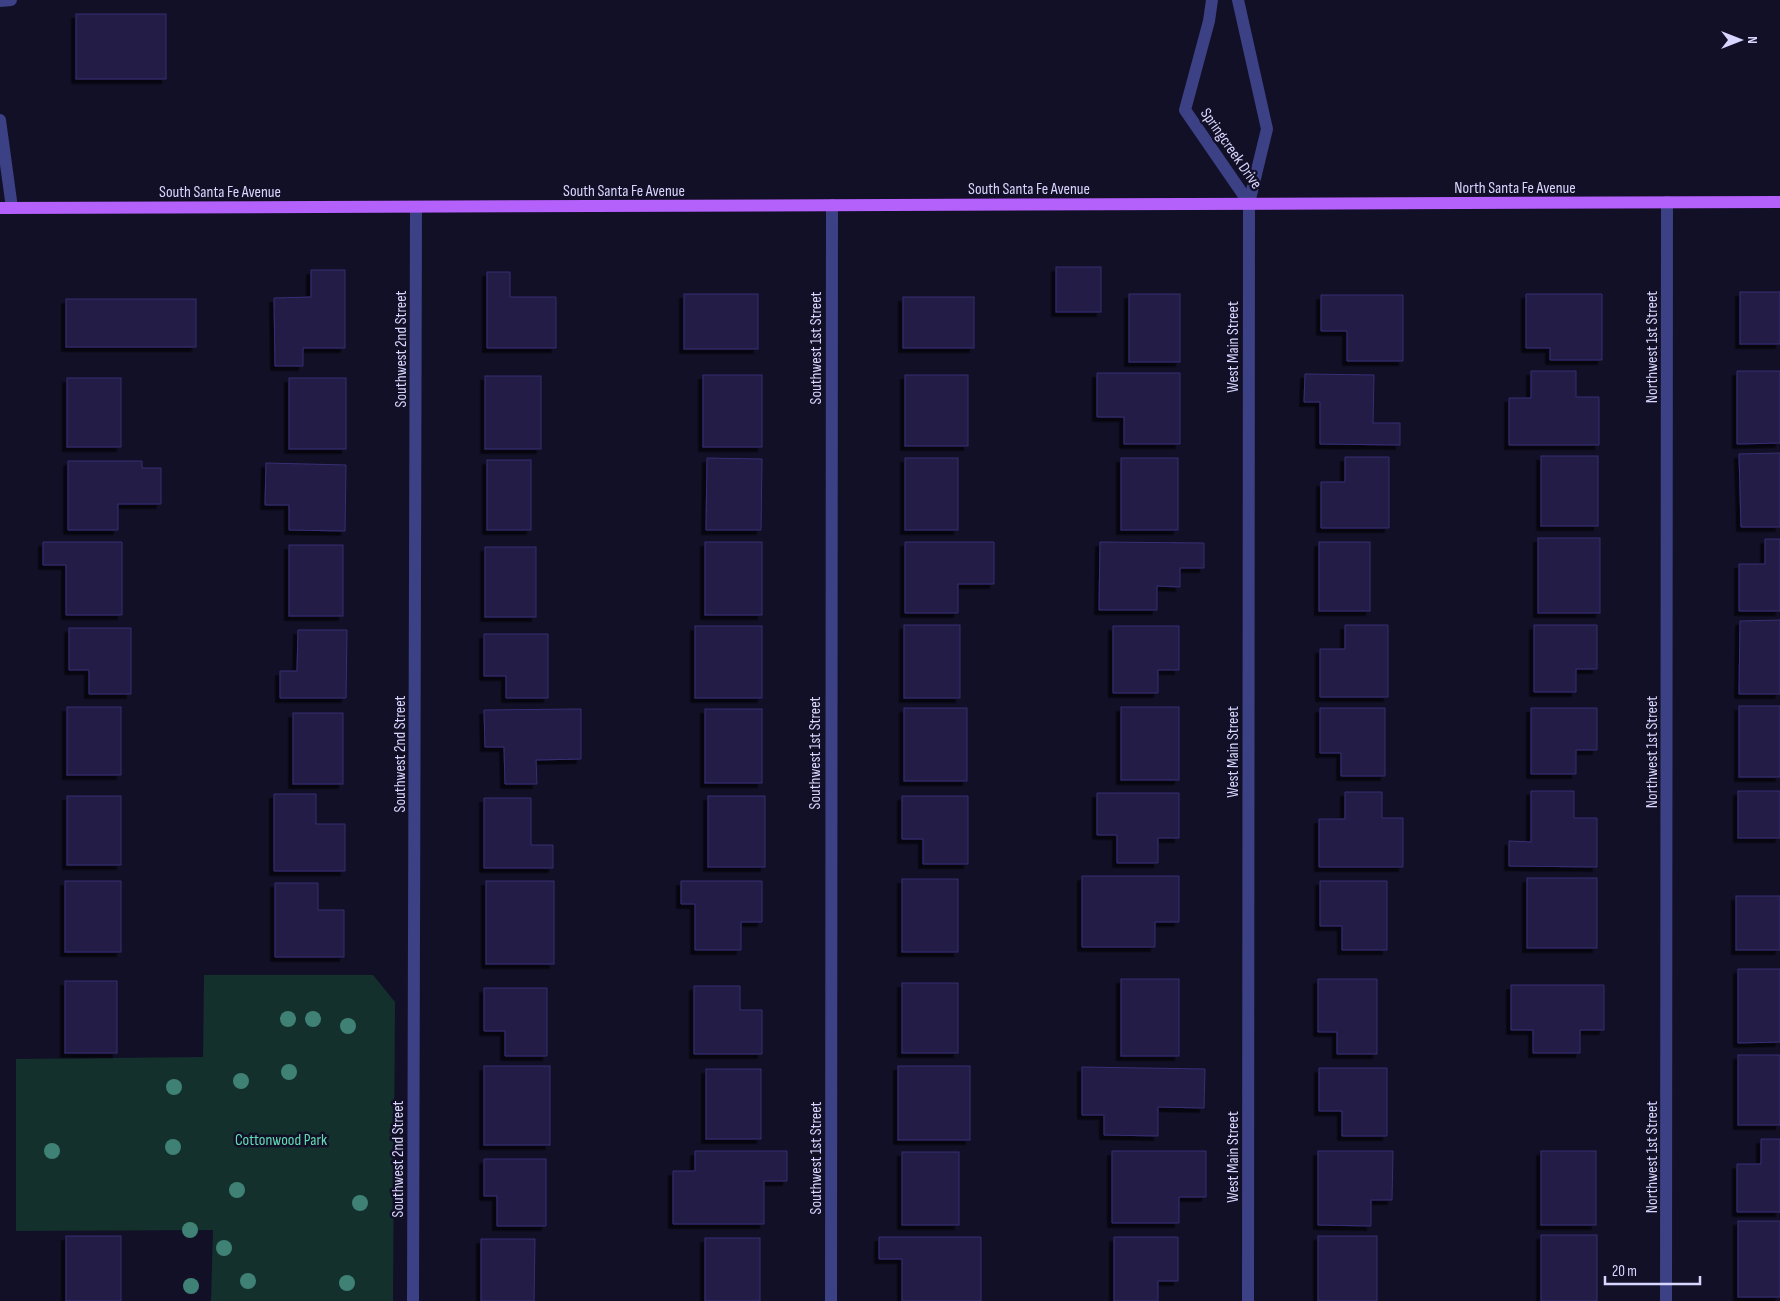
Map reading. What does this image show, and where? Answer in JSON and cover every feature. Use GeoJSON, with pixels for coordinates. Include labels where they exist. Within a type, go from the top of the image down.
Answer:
{"type":"FeatureCollection","features":[{"type":"Feature","properties":{"kind":"main road","name":"North Santa Fe Avenue"},"geometry":{"type":"LineString","coordinates":[[1249,203],[1780,202]]}},
{"type":"Feature","properties":{"kind":"main road","name":"South Santa Fe Avenue"},"geometry":{"type":"LineString","coordinates":[[6,208],[416,208],[1249,203]]}},
{"type":"Feature","properties":{"kind":"street"},"geometry":{"type":"LineString","coordinates":[[0,1],[11,0]]}},
{"type":"Feature","properties":{"kind":"street","name":"Springcreek Drive"},"geometry":{"type":"LineString","coordinates":[[1212,0],[1209,21],[1185,110],[1249,203]]}},
{"type":"Feature","properties":{"kind":"street","name":"Springcreek Drive"},"geometry":{"type":"LineString","coordinates":[[1238,0],[1267,129],[1249,203]]}},
{"type":"Feature","properties":{"kind":"street"},"geometry":{"type":"LineString","coordinates":[[0,120],[6,208]]}},
{"type":"Feature","properties":{"kind":"street","name":"Northwest 1st Street"},"geometry":{"type":"LineString","coordinates":[[1666,1301],[1667,202]]}},
{"type":"Feature","properties":{"kind":"street","name":"West Main Street"},"geometry":{"type":"LineString","coordinates":[[1248,1301],[1249,203]]}},
{"type":"Feature","properties":{"kind":"street","name":"Southwest 1st Street"},"geometry":{"type":"LineString","coordinates":[[831,1301],[832,205]]}},
{"type":"Feature","properties":{"kind":"street","name":"Southwest 2nd Street"},"geometry":{"type":"LineString","coordinates":[[413,1301],[416,208]]}},
{"type":"Feature","properties":{"kind":"green space","name":"Cottonwood Park"},"geometry":{"type":"Polygon","coordinates":[[[204,975],[373,975],[395,1002],[393,1301],[211,1301],[213,1230],[16,1231],[16,1059],[203,1057],[204,975]]]}},
{"type":"Feature","properties":{"kind":"building"},"geometry":{"type":"Polygon","coordinates":[[[76,14],[166,14],[166,79],[76,79],[76,14]]]}},
{"type":"Feature","properties":{"kind":"building"},"geometry":{"type":"Polygon","coordinates":[[[1056,267],[1101,267],[1101,312],[1056,312],[1056,267]]]}},
{"type":"Feature","properties":{"kind":"building"},"geometry":{"type":"Polygon","coordinates":[[[311,270],[345,270],[345,348],[303,348],[303,366],[275,366],[274,298],[311,297],[311,270]]]}},
{"type":"Feature","properties":{"kind":"building"},"geometry":{"type":"Polygon","coordinates":[[[487,272],[510,272],[510,297],[556,297],[556,348],[487,348],[487,272]]]}},
{"type":"Feature","properties":{"kind":"building"},"geometry":{"type":"Polygon","coordinates":[[[1740,292],[1780,292],[1780,344],[1740,344],[1740,292]]]}},
{"type":"Feature","properties":{"kind":"building"},"geometry":{"type":"Polygon","coordinates":[[[684,294],[758,294],[758,349],[684,349],[684,294]]]}},
{"type":"Feature","properties":{"kind":"building"},"geometry":{"type":"Polygon","coordinates":[[[1129,294],[1180,294],[1180,362],[1129,362],[1129,294]]]}},
{"type":"Feature","properties":{"kind":"building"},"geometry":{"type":"Polygon","coordinates":[[[1526,294],[1602,294],[1602,360],[1550,360],[1550,348],[1526,348],[1526,294]]]}},
{"type":"Feature","properties":{"kind":"building"},"geometry":{"type":"Polygon","coordinates":[[[1321,295],[1403,295],[1403,361],[1347,361],[1347,331],[1321,331],[1321,295]]]}},
{"type":"Feature","properties":{"kind":"building"},"geometry":{"type":"Polygon","coordinates":[[[903,297],[974,297],[974,348],[903,348],[903,297]]]}},
{"type":"Feature","properties":{"kind":"building"},"geometry":{"type":"Polygon","coordinates":[[[66,299],[196,299],[196,347],[66,347],[66,299]]]}},
{"type":"Feature","properties":{"kind":"building"},"geometry":{"type":"Polygon","coordinates":[[[1531,371],[1576,371],[1576,397],[1599,397],[1599,445],[1509,445],[1509,398],[1531,398],[1531,371]]]}},
{"type":"Feature","properties":{"kind":"building"},"geometry":{"type":"Polygon","coordinates":[[[1737,371],[1780,371],[1780,443],[1737,444],[1737,371]]]}},
{"type":"Feature","properties":{"kind":"building"},"geometry":{"type":"Polygon","coordinates":[[[1097,373],[1180,373],[1180,444],[1124,444],[1124,417],[1097,417],[1097,373]]]}},
{"type":"Feature","properties":{"kind":"building"},"geometry":{"type":"Polygon","coordinates":[[[1305,374],[1374,375],[1373,423],[1400,423],[1400,445],[1320,444],[1320,402],[1304,402],[1305,374]]]}},
{"type":"Feature","properties":{"kind":"building"},"geometry":{"type":"Polygon","coordinates":[[[703,375],[762,375],[762,447],[703,447],[703,375]]]}},
{"type":"Feature","properties":{"kind":"building"},"geometry":{"type":"Polygon","coordinates":[[[905,375],[968,375],[968,446],[905,446],[905,375]]]}},
{"type":"Feature","properties":{"kind":"building"},"geometry":{"type":"Polygon","coordinates":[[[485,376],[541,376],[541,449],[485,449],[485,376]]]}},
{"type":"Feature","properties":{"kind":"building"},"geometry":{"type":"Polygon","coordinates":[[[67,378],[121,378],[121,447],[67,447],[67,378]]]}},
{"type":"Feature","properties":{"kind":"building"},"geometry":{"type":"Polygon","coordinates":[[[289,378],[346,378],[346,449],[289,449],[289,378]]]}},
{"type":"Feature","properties":{"kind":"building"},"geometry":{"type":"Polygon","coordinates":[[[1780,453],[1780,527],[1741,527],[1739,454],[1780,453]]]}},
{"type":"Feature","properties":{"kind":"building"},"geometry":{"type":"Polygon","coordinates":[[[1541,456],[1598,456],[1598,526],[1541,526],[1541,456]]]}},
{"type":"Feature","properties":{"kind":"building"},"geometry":{"type":"Polygon","coordinates":[[[1345,457],[1389,457],[1389,528],[1321,528],[1321,482],[1345,482],[1345,457]]]}},
{"type":"Feature","properties":{"kind":"building"},"geometry":{"type":"Polygon","coordinates":[[[707,458],[762,459],[761,530],[706,530],[707,458]]]}},
{"type":"Feature","properties":{"kind":"building"},"geometry":{"type":"Polygon","coordinates":[[[905,458],[958,458],[958,530],[905,530],[905,458]]]}},
{"type":"Feature","properties":{"kind":"building"},"geometry":{"type":"Polygon","coordinates":[[[1121,458],[1178,458],[1178,530],[1121,530],[1121,458]]]}},
{"type":"Feature","properties":{"kind":"building"},"geometry":{"type":"Polygon","coordinates":[[[487,460],[531,460],[531,530],[487,530],[487,460]]]}},
{"type":"Feature","properties":{"kind":"building"},"geometry":{"type":"Polygon","coordinates":[[[68,461],[142,461],[142,468],[161,468],[161,504],[118,504],[118,530],[68,530],[68,461]]]}},
{"type":"Feature","properties":{"kind":"building"},"geometry":{"type":"Polygon","coordinates":[[[266,463],[346,465],[345,531],[289,530],[289,505],[265,505],[266,463]]]}},
{"type":"Feature","properties":{"kind":"building"},"geometry":{"type":"Polygon","coordinates":[[[1538,538],[1600,538],[1600,613],[1538,613],[1538,538]]]}},
{"type":"Feature","properties":{"kind":"building"},"geometry":{"type":"Polygon","coordinates":[[[1765,539],[1780,539],[1780,611],[1739,611],[1739,564],[1765,564],[1765,539]]]}},
{"type":"Feature","properties":{"kind":"building"},"geometry":{"type":"Polygon","coordinates":[[[43,542],[122,542],[122,615],[66,615],[66,565],[43,565],[43,542]]]}},
{"type":"Feature","properties":{"kind":"building"},"geometry":{"type":"Polygon","coordinates":[[[705,542],[762,542],[762,615],[705,615],[705,542]]]}},
{"type":"Feature","properties":{"kind":"building"},"geometry":{"type":"Polygon","coordinates":[[[905,542],[994,542],[994,584],[958,584],[958,613],[905,613],[905,542]]]}},
{"type":"Feature","properties":{"kind":"building"},"geometry":{"type":"Polygon","coordinates":[[[1100,542],[1204,543],[1204,568],[1180,568],[1180,587],[1157,586],[1157,610],[1099,610],[1100,542]]]}},
{"type":"Feature","properties":{"kind":"building"},"geometry":{"type":"Polygon","coordinates":[[[1319,542],[1370,542],[1370,611],[1319,611],[1319,542]]]}},
{"type":"Feature","properties":{"kind":"building"},"geometry":{"type":"Polygon","coordinates":[[[289,545],[343,545],[343,616],[289,616],[289,545]]]}},
{"type":"Feature","properties":{"kind":"building"},"geometry":{"type":"Polygon","coordinates":[[[485,547],[536,547],[536,617],[485,617],[485,547]]]}},
{"type":"Feature","properties":{"kind":"building"},"geometry":{"type":"Polygon","coordinates":[[[1780,620],[1780,694],[1739,694],[1740,621],[1780,620]]]}},
{"type":"Feature","properties":{"kind":"building"},"geometry":{"type":"Polygon","coordinates":[[[904,625],[960,625],[960,698],[904,698],[904,625]]]}},
{"type":"Feature","properties":{"kind":"building"},"geometry":{"type":"Polygon","coordinates":[[[1345,625],[1388,625],[1388,697],[1320,697],[1320,649],[1345,649],[1345,625]]]}},
{"type":"Feature","properties":{"kind":"building"},"geometry":{"type":"Polygon","coordinates":[[[1534,625],[1597,625],[1597,669],[1576,669],[1576,692],[1534,692],[1534,625]]]}},
{"type":"Feature","properties":{"kind":"building"},"geometry":{"type":"Polygon","coordinates":[[[695,626],[762,626],[762,698],[695,698],[695,626]]]}},
{"type":"Feature","properties":{"kind":"building"},"geometry":{"type":"Polygon","coordinates":[[[1113,626],[1179,626],[1179,670],[1158,670],[1158,693],[1113,693],[1113,626]]]}},
{"type":"Feature","properties":{"kind":"building"},"geometry":{"type":"Polygon","coordinates":[[[69,628],[131,628],[131,694],[89,694],[89,670],[69,670],[69,628]]]}},
{"type":"Feature","properties":{"kind":"building"},"geometry":{"type":"Polygon","coordinates":[[[298,630],[347,630],[346,698],[280,698],[280,671],[297,671],[298,630]]]}},
{"type":"Feature","properties":{"kind":"building"},"geometry":{"type":"Polygon","coordinates":[[[484,634],[548,634],[548,698],[506,698],[506,676],[484,676],[484,634]]]}},
{"type":"Feature","properties":{"kind":"building"},"geometry":{"type":"Polygon","coordinates":[[[1739,706],[1780,706],[1780,777],[1739,777],[1739,706]]]}},
{"type":"Feature","properties":{"kind":"building"},"geometry":{"type":"Polygon","coordinates":[[[67,707],[121,707],[121,775],[67,775],[67,707]]]}},
{"type":"Feature","properties":{"kind":"building"},"geometry":{"type":"Polygon","coordinates":[[[1121,707],[1179,707],[1179,780],[1121,780],[1121,707]]]}},
{"type":"Feature","properties":{"kind":"building"},"geometry":{"type":"Polygon","coordinates":[[[904,708],[967,708],[967,781],[904,781],[904,708]]]}},
{"type":"Feature","properties":{"kind":"building"},"geometry":{"type":"Polygon","coordinates":[[[1320,708],[1385,708],[1385,776],[1341,776],[1341,753],[1320,753],[1320,708]]]}},
{"type":"Feature","properties":{"kind":"building"},"geometry":{"type":"Polygon","coordinates":[[[1531,708],[1597,708],[1597,750],[1576,750],[1576,774],[1531,774],[1531,708]]]}},
{"type":"Feature","properties":{"kind":"building"},"geometry":{"type":"Polygon","coordinates":[[[581,709],[581,759],[536,760],[537,784],[505,784],[504,747],[485,747],[484,710],[581,709]]]}},
{"type":"Feature","properties":{"kind":"building"},"geometry":{"type":"Polygon","coordinates":[[[705,709],[762,709],[762,783],[705,783],[705,709]]]}},
{"type":"Feature","properties":{"kind":"building"},"geometry":{"type":"Polygon","coordinates":[[[293,713],[343,713],[343,784],[293,784],[293,713]]]}},
{"type":"Feature","properties":{"kind":"building"},"geometry":{"type":"Polygon","coordinates":[[[1531,791],[1574,791],[1574,818],[1597,818],[1597,867],[1509,866],[1509,841],[1531,842],[1531,791]]]}},
{"type":"Feature","properties":{"kind":"building"},"geometry":{"type":"Polygon","coordinates":[[[1738,791],[1780,791],[1780,838],[1738,838],[1738,791]]]}},
{"type":"Feature","properties":{"kind":"building"},"geometry":{"type":"Polygon","coordinates":[[[1345,792],[1382,792],[1382,818],[1403,818],[1403,867],[1319,867],[1319,819],[1345,819],[1345,792]]]}},
{"type":"Feature","properties":{"kind":"building"},"geometry":{"type":"Polygon","coordinates":[[[1097,793],[1179,793],[1179,838],[1158,838],[1158,863],[1117,863],[1117,835],[1097,835],[1097,793]]]}},
{"type":"Feature","properties":{"kind":"building"},"geometry":{"type":"Polygon","coordinates":[[[274,794],[316,794],[316,824],[345,824],[345,871],[274,871],[274,794]]]}},
{"type":"Feature","properties":{"kind":"building"},"geometry":{"type":"Polygon","coordinates":[[[67,796],[121,796],[121,865],[67,865],[67,796]]]}},
{"type":"Feature","properties":{"kind":"building"},"geometry":{"type":"Polygon","coordinates":[[[708,796],[765,796],[765,867],[708,867],[708,796]]]}},
{"type":"Feature","properties":{"kind":"building"},"geometry":{"type":"Polygon","coordinates":[[[902,796],[968,796],[968,864],[923,864],[923,839],[902,839],[902,796]]]}},
{"type":"Feature","properties":{"kind":"building"},"geometry":{"type":"Polygon","coordinates":[[[484,798],[531,798],[531,845],[553,845],[553,868],[484,868],[484,798]]]}},
{"type":"Feature","properties":{"kind":"building"},"geometry":{"type":"Polygon","coordinates":[[[1082,876],[1179,876],[1179,922],[1155,922],[1155,947],[1082,947],[1082,876]]]}},
{"type":"Feature","properties":{"kind":"building"},"geometry":{"type":"Polygon","coordinates":[[[1527,878],[1597,878],[1597,948],[1527,948],[1527,878]]]}},
{"type":"Feature","properties":{"kind":"building"},"geometry":{"type":"Polygon","coordinates":[[[902,879],[958,879],[958,952],[902,952],[902,879]]]}},
{"type":"Feature","properties":{"kind":"building"},"geometry":{"type":"Polygon","coordinates":[[[65,881],[121,881],[121,952],[65,952],[65,881]]]}},
{"type":"Feature","properties":{"kind":"building"},"geometry":{"type":"Polygon","coordinates":[[[486,881],[554,881],[554,964],[486,964],[486,881]]]}},
{"type":"Feature","properties":{"kind":"building"},"geometry":{"type":"Polygon","coordinates":[[[681,881],[762,881],[762,922],[741,922],[741,950],[695,950],[695,904],[681,904],[681,881]]]}},
{"type":"Feature","properties":{"kind":"building"},"geometry":{"type":"Polygon","coordinates":[[[1320,881],[1387,881],[1387,950],[1342,950],[1342,926],[1320,926],[1320,881]]]}},
{"type":"Feature","properties":{"kind":"building"},"geometry":{"type":"Polygon","coordinates":[[[275,883],[318,883],[318,910],[344,910],[344,957],[275,957],[275,883]]]}},
{"type":"Feature","properties":{"kind":"building"},"geometry":{"type":"Polygon","coordinates":[[[1736,896],[1780,896],[1780,950],[1736,950],[1736,896]]]}},
{"type":"Feature","properties":{"kind":"building"},"geometry":{"type":"Polygon","coordinates":[[[1738,969],[1780,969],[1780,1042],[1738,1043],[1738,969]]]}},
{"type":"Feature","properties":{"kind":"building"},"geometry":{"type":"Polygon","coordinates":[[[1121,979],[1179,979],[1179,1056],[1121,1056],[1121,979]]]}},
{"type":"Feature","properties":{"kind":"building"},"geometry":{"type":"Polygon","coordinates":[[[1318,979],[1377,979],[1377,1054],[1337,1054],[1337,1032],[1318,1032],[1318,979]]]}},
{"type":"Feature","properties":{"kind":"building"},"geometry":{"type":"Polygon","coordinates":[[[65,981],[117,981],[117,1053],[65,1053],[65,981]]]}},
{"type":"Feature","properties":{"kind":"building"},"geometry":{"type":"Polygon","coordinates":[[[902,983],[958,983],[958,1053],[902,1053],[902,983]]]}},
{"type":"Feature","properties":{"kind":"building"},"geometry":{"type":"Polygon","coordinates":[[[1511,985],[1604,985],[1604,1030],[1580,1030],[1580,1053],[1533,1053],[1533,1030],[1511,1030],[1511,985]]]}},
{"type":"Feature","properties":{"kind":"building"},"geometry":{"type":"Polygon","coordinates":[[[694,986],[740,986],[740,1010],[762,1010],[762,1054],[694,1054],[694,986]]]}},
{"type":"Feature","properties":{"kind":"building"},"geometry":{"type":"Polygon","coordinates":[[[484,988],[547,988],[547,1056],[505,1056],[505,1031],[484,1031],[484,988]]]}},
{"type":"Feature","properties":{"kind":"building"},"geometry":{"type":"Polygon","coordinates":[[[1738,1055],[1780,1055],[1780,1125],[1738,1125],[1738,1055]]]}},
{"type":"Feature","properties":{"kind":"building"},"geometry":{"type":"Polygon","coordinates":[[[484,1066],[550,1066],[550,1145],[484,1145],[484,1066]]]}},
{"type":"Feature","properties":{"kind":"building"},"geometry":{"type":"Polygon","coordinates":[[[898,1066],[970,1066],[970,1140],[898,1140],[898,1066]]]}},
{"type":"Feature","properties":{"kind":"building"},"geometry":{"type":"Polygon","coordinates":[[[1082,1067],[1205,1069],[1204,1108],[1158,1107],[1158,1136],[1104,1135],[1104,1115],[1082,1115],[1082,1067]]]}},
{"type":"Feature","properties":{"kind":"building"},"geometry":{"type":"Polygon","coordinates":[[[1319,1068],[1387,1068],[1387,1136],[1342,1136],[1342,1111],[1319,1111],[1319,1068]]]}},
{"type":"Feature","properties":{"kind":"building"},"geometry":{"type":"Polygon","coordinates":[[[706,1069],[761,1069],[761,1139],[706,1139],[706,1069]]]}},
{"type":"Feature","properties":{"kind":"building"},"geometry":{"type":"Polygon","coordinates":[[[1761,1139],[1780,1139],[1780,1212],[1737,1212],[1737,1164],[1761,1164],[1761,1139]]]}},
{"type":"Feature","properties":{"kind":"building"},"geometry":{"type":"Polygon","coordinates":[[[695,1151],[787,1151],[787,1181],[764,1181],[764,1224],[673,1224],[673,1171],[695,1171],[695,1151]]]}},
{"type":"Feature","properties":{"kind":"building"},"geometry":{"type":"Polygon","coordinates":[[[1112,1151],[1206,1151],[1206,1197],[1179,1197],[1179,1223],[1112,1223],[1112,1151]]]}},
{"type":"Feature","properties":{"kind":"building"},"geometry":{"type":"Polygon","coordinates":[[[1318,1151],[1393,1151],[1392,1200],[1371,1200],[1371,1226],[1318,1225],[1318,1151]]]}},
{"type":"Feature","properties":{"kind":"building"},"geometry":{"type":"Polygon","coordinates":[[[1541,1151],[1596,1151],[1596,1225],[1541,1225],[1541,1151]]]}},
{"type":"Feature","properties":{"kind":"building"},"geometry":{"type":"Polygon","coordinates":[[[902,1152],[959,1152],[959,1225],[902,1225],[902,1152]]]}},
{"type":"Feature","properties":{"kind":"building"},"geometry":{"type":"Polygon","coordinates":[[[484,1159],[546,1159],[546,1226],[497,1226],[497,1196],[484,1196],[484,1159]]]}},
{"type":"Feature","properties":{"kind":"building"},"geometry":{"type":"Polygon","coordinates":[[[1738,1221],[1780,1221],[1780,1297],[1738,1297],[1738,1221]]]}},
{"type":"Feature","properties":{"kind":"building"},"geometry":{"type":"Polygon","coordinates":[[[1541,1235],[1597,1235],[1597,1301],[1541,1301],[1541,1235]]]}},
{"type":"Feature","properties":{"kind":"building"},"geometry":{"type":"Polygon","coordinates":[[[66,1236],[121,1236],[121,1301],[66,1301],[66,1236]]]}},
{"type":"Feature","properties":{"kind":"building"},"geometry":{"type":"Polygon","coordinates":[[[1318,1236],[1377,1236],[1377,1301],[1318,1301],[1318,1236]]]}},
{"type":"Feature","properties":{"kind":"building"},"geometry":{"type":"Polygon","coordinates":[[[879,1237],[981,1237],[981,1301],[902,1301],[902,1259],[879,1259],[879,1237]]]}},
{"type":"Feature","properties":{"kind":"building"},"geometry":{"type":"Polygon","coordinates":[[[1114,1237],[1178,1237],[1178,1281],[1158,1281],[1158,1301],[1114,1301],[1114,1237]]]}},
{"type":"Feature","properties":{"kind":"building"},"geometry":{"type":"Polygon","coordinates":[[[705,1238],[760,1238],[760,1301],[705,1301],[705,1238]]]}},
{"type":"Feature","properties":{"kind":"building"},"geometry":{"type":"Polygon","coordinates":[[[481,1239],[535,1239],[534,1301],[481,1301],[481,1239]]]}}]}
